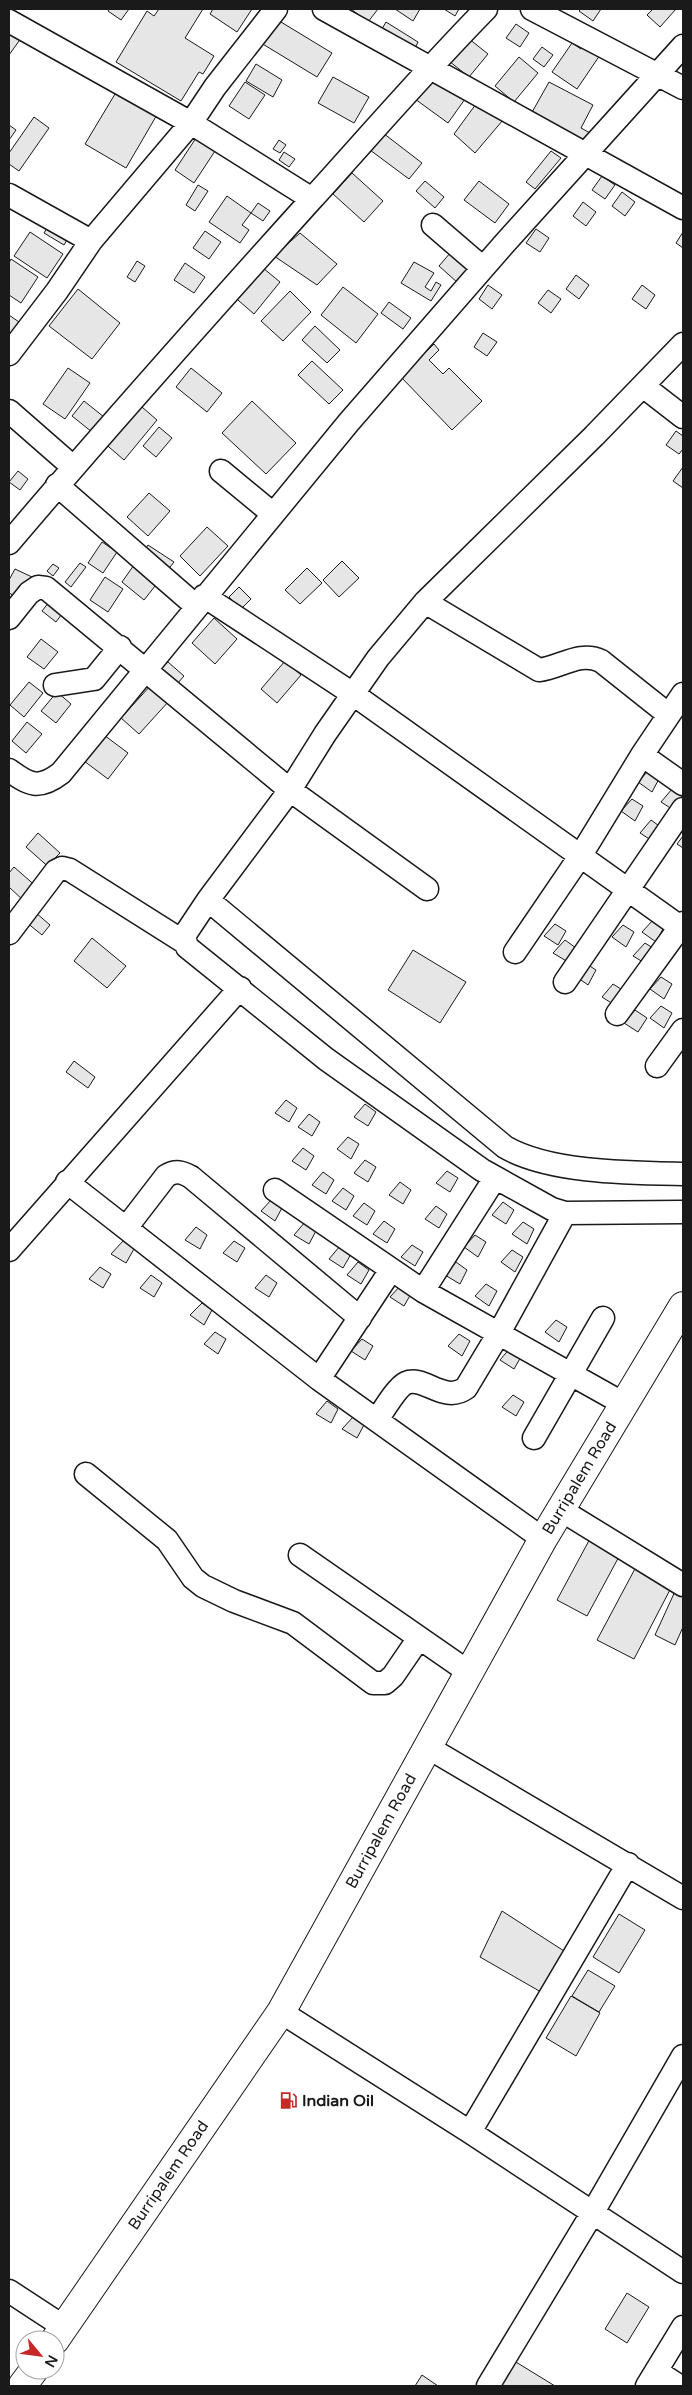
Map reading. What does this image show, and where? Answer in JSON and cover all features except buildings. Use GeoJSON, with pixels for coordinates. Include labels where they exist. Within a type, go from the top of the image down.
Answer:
{"type":"FeatureCollection","features":[{"type":"Feature","properties":{"kind":"main road","name":"Burripalem Road"},"geometry":{"type":"LineString","coordinates":[[62,2330],[281,2012],[429,1748],[463,1668],[561,1510],[615,1398],[683,1306]]}},
{"type":"Feature","properties":{"kind":"street"},"geometry":{"type":"LineString","coordinates":[[9,354],[57,291],[91,241],[191,123],[215,87],[276,9]]}},
{"type":"Feature","properties":{"kind":"street"},"geometry":{"type":"LineString","coordinates":[[324,9],[683,208]]}},
{"type":"Feature","properties":{"kind":"street"},"geometry":{"type":"LineString","coordinates":[[9,543],[57,485],[238,279],[429,67],[486,9]]}},
{"type":"Feature","properties":{"kind":"street"},"geometry":{"type":"LineString","coordinates":[[532,9],[660,74],[683,88]]}},
{"type":"Feature","properties":{"kind":"street"},"geometry":{"type":"LineString","coordinates":[[9,21],[191,123],[312,199]]}},
{"type":"Feature","properties":{"kind":"street"},"geometry":{"type":"LineString","coordinates":[[9,770],[24,781],[32,784],[51,781],[60,773],[349,422],[483,268],[660,74],[683,46]]}},
{"type":"Feature","properties":{"kind":"street"},"geometry":{"type":"LineString","coordinates":[[9,195],[91,241]]}},
{"type":"Feature","properties":{"kind":"street"},"geometry":{"type":"LineString","coordinates":[[433,225],[483,268]]}},
{"type":"Feature","properties":{"kind":"street"},"geometry":{"type":"LineString","coordinates":[[184,942],[186,930],[290,790],[378,658],[425,602],[683,344]]}},
{"type":"Feature","properties":{"kind":"street"},"geometry":{"type":"LineString","coordinates":[[643,386],[683,417]]}},
{"type":"Feature","properties":{"kind":"street"},"geometry":{"type":"LineString","coordinates":[[9,411],[73,467]]}},
{"type":"Feature","properties":{"kind":"street"},"geometry":{"type":"LineString","coordinates":[[221,471],[272,514]]}},
{"type":"Feature","properties":{"kind":"street"},"geometry":{"type":"LineString","coordinates":[[57,485],[200,601],[353,694],[682,926],[617,1014]]}},
{"type":"Feature","properties":{"kind":"street"},"geometry":{"type":"LineString","coordinates":[[9,618],[29,593],[38,587],[46,588],[290,790],[427,889]]}},
{"type":"Feature","properties":{"kind":"street"},"geometry":{"type":"LineString","coordinates":[[425,602],[540,670],[550,669],[582,657],[591,656],[601,661],[669,715]]}},
{"type":"Feature","properties":{"kind":"street"},"geometry":{"type":"LineString","coordinates":[[55,685],[94,680],[120,648]]}},
{"type":"Feature","properties":{"kind":"street"},"geometry":{"type":"LineString","coordinates":[[515,952],[581,854],[642,755],[683,694]]}},
{"type":"Feature","properties":{"kind":"street"},"geometry":{"type":"LineString","coordinates":[[642,755],[683,784]]}},
{"type":"Feature","properties":{"kind":"street"},"geometry":{"type":"LineString","coordinates":[[565,982],[683,809]]}},
{"type":"Feature","properties":{"kind":"street"},"geometry":{"type":"LineString","coordinates":[[9,933],[56,871],[62,868],[70,870],[184,942],[326,1060],[495,1178],[552,1209],[565,1213],[683,1212]]}},
{"type":"Feature","properties":{"kind":"street"},"geometry":{"type":"LineString","coordinates":[[208,900],[506,1147],[519,1155],[606,1172],[683,1174]]}},
{"type":"Feature","properties":{"kind":"street"},"geometry":{"type":"LineString","coordinates":[[9,1250],[240,988]]}},
{"type":"Feature","properties":{"kind":"street"},"geometry":{"type":"LineString","coordinates":[[657,1066],[683,1030]]}},
{"type":"Feature","properties":{"kind":"street"},"geometry":{"type":"LineString","coordinates":[[126,1228],[166,1176],[174,1171],[183,1172],[360,1318]]}},
{"type":"Feature","properties":{"kind":"street"},"geometry":{"type":"LineString","coordinates":[[423,1291],[495,1178]]}},
{"type":"Feature","properties":{"kind":"street"},"geometry":{"type":"LineString","coordinates":[[67,1182],[320,1379],[543,1539]]}},
{"type":"Feature","properties":{"kind":"street"},"geometry":{"type":"LineString","coordinates":[[275,1190],[423,1291],[615,1398]]}},
{"type":"Feature","properties":{"kind":"street"},"geometry":{"type":"LineString","coordinates":[[376,1420],[406,1382],[415,1382],[450,1393],[459,1393],[472,1380],[565,1213]]}},
{"type":"Feature","properties":{"kind":"street"},"geometry":{"type":"LineString","coordinates":[[320,1379],[391,1270]]}},
{"type":"Feature","properties":{"kind":"street"},"geometry":{"type":"LineString","coordinates":[[534,1438],[578,1377],[603,1318]]}},
{"type":"Feature","properties":{"kind":"street"},"geometry":{"type":"LineString","coordinates":[[86,1474],[167,1540],[193,1578],[203,1586],[234,1601],[293,1623],[374,1683],[385,1683],[394,1676],[419,1638]]}},
{"type":"Feature","properties":{"kind":"street"},"geometry":{"type":"LineString","coordinates":[[561,1510],[683,1585]]}},
{"type":"Feature","properties":{"kind":"street"},"geometry":{"type":"LineString","coordinates":[[300,1555],[463,1668]]}},
{"type":"Feature","properties":{"kind":"street"},"geometry":{"type":"LineString","coordinates":[[429,1748],[683,1898]]}},
{"type":"Feature","properties":{"kind":"street"},"geometry":{"type":"LineString","coordinates":[[470,2132],[628,1864]]}},
{"type":"Feature","properties":{"kind":"street"},"geometry":{"type":"LineString","coordinates":[[281,2012],[470,2132],[683,2272]]}},
{"type":"Feature","properties":{"kind":"street"},"geometry":{"type":"LineString","coordinates":[[488,2386],[593,2212],[683,2056]]}},
{"type":"Feature","properties":{"kind":"street"},"geometry":{"type":"LineString","coordinates":[[9,2291],[56,2330]]}},
{"type":"Feature","properties":{"kind":"street"},"geometry":{"type":"LineString","coordinates":[[680,2386],[652,2379],[683,2327]]}},
{"type":"Feature","properties":{"kind":"place","name":"Indian Oil"},"geometry":{"type":"Point","coordinates":[288,2101]}}]}
